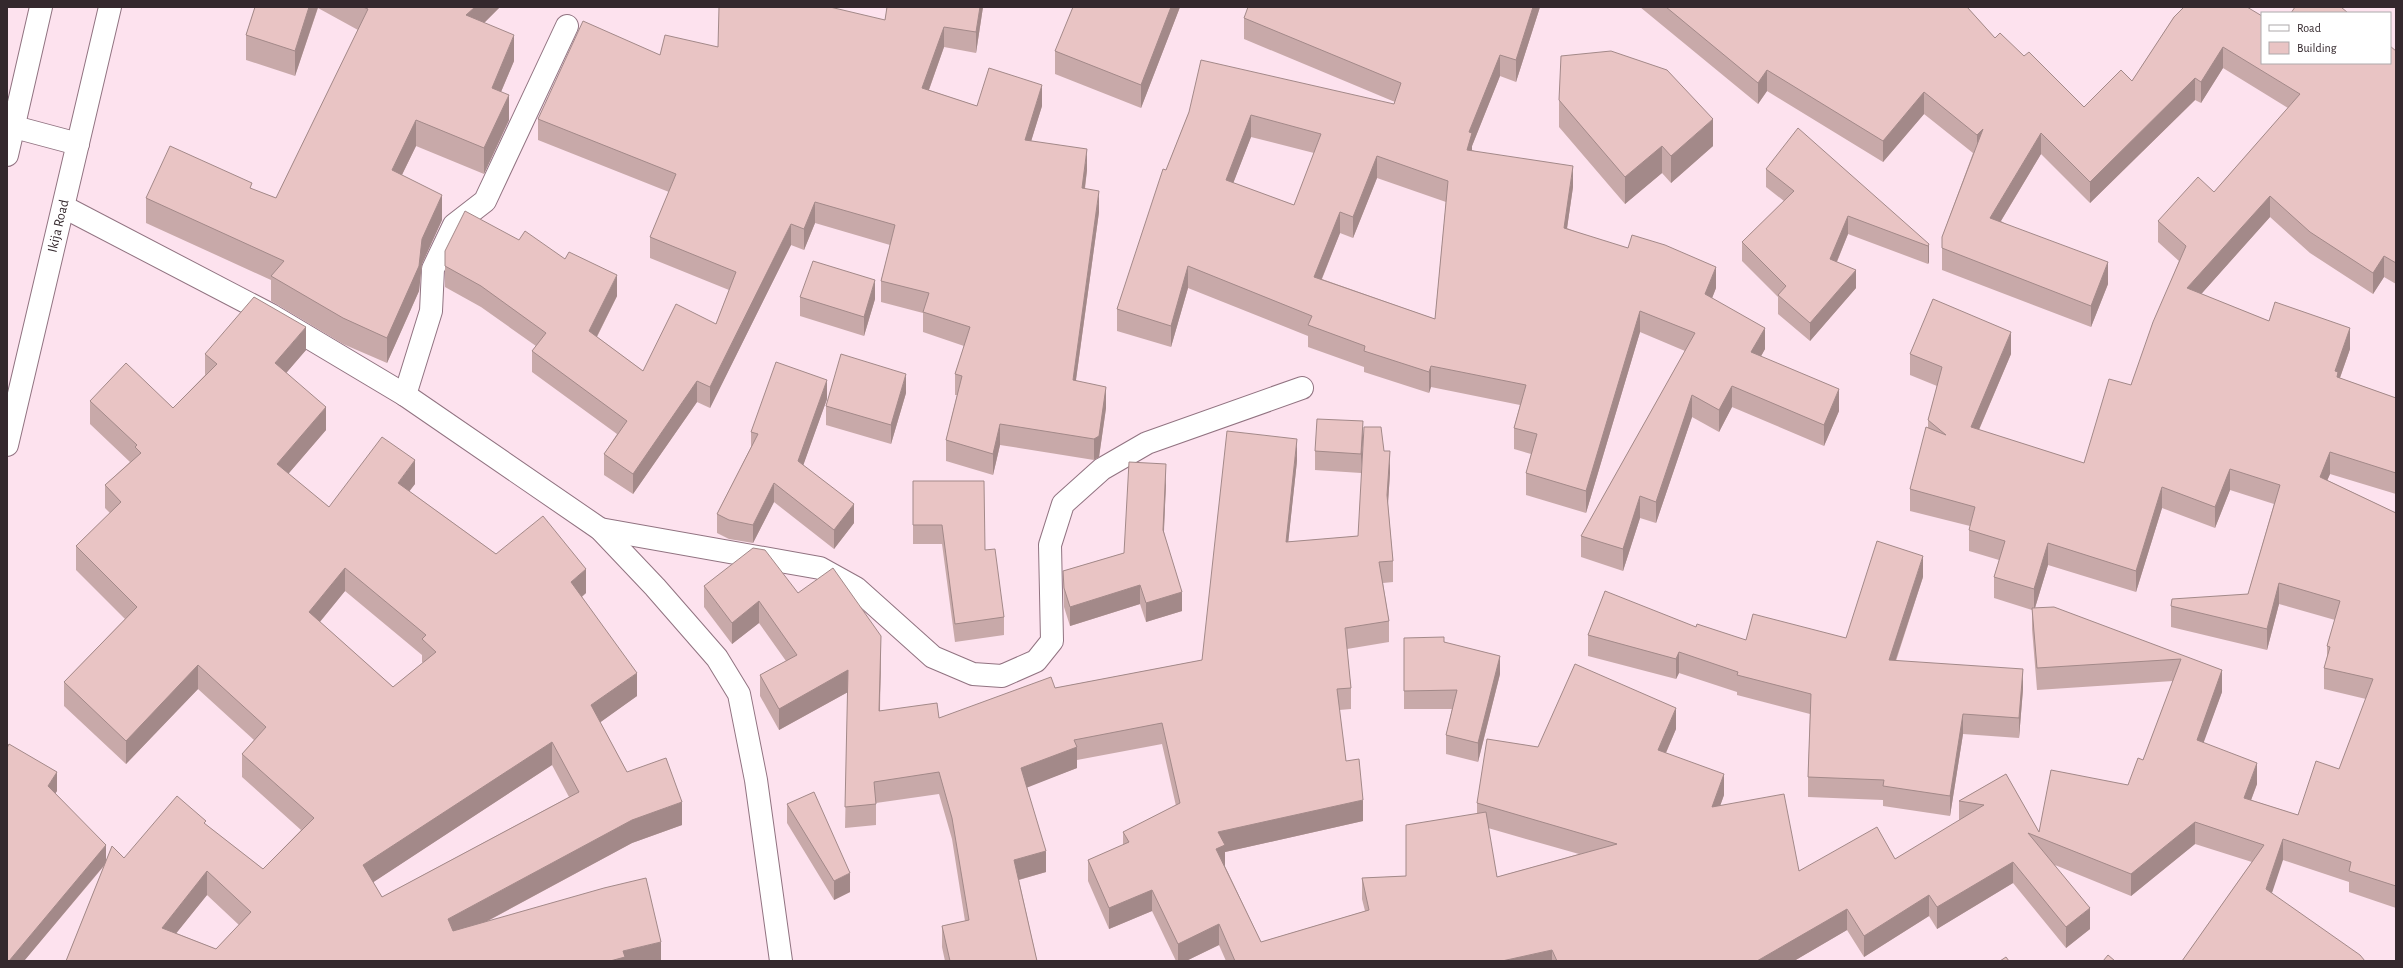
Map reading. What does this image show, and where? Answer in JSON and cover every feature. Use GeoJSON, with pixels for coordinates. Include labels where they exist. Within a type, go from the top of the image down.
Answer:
{"type":"FeatureCollection","features":[{"type":"Feature","properties":{"kind":"street"},"geometry":{"type":"LineString","coordinates":[[7,155],[10,126],[41,7]]}},
{"type":"Feature","properties":{"kind":"street","name":"Ikija Road"},"geometry":{"type":"LineString","coordinates":[[7,445],[110,7]]}},
{"type":"Feature","properties":{"kind":"street"},"geometry":{"type":"LineString","coordinates":[[404,395],[431,312],[433,269],[454,225],[485,201],[567,26]]}},
{"type":"Feature","properties":{"kind":"street"},"geometry":{"type":"LineString","coordinates":[[10,126],[78,144]]}},
{"type":"Feature","properties":{"kind":"street"},"geometry":{"type":"LineString","coordinates":[[64,207],[271,315],[404,395],[600,529],[655,587],[716,658],[739,694],[756,780],[781,961]]}},
{"type":"Feature","properties":{"kind":"street"},"geometry":{"type":"LineString","coordinates":[[600,529],[820,568],[856,588],[932,657],[973,674],[1002,676],[1036,661],[1052,641],[1050,545],[1063,504],[1102,469],[1147,443],[1302,388]]}},
{"type":"Feature","properties":{"kind":"building"},"geometry":{"type":"Polygon","coordinates":[[[255,7],[309,7],[295,51],[246,35],[255,7]]]}},
{"type":"Feature","properties":{"kind":"building"},"geometry":{"type":"Polygon","coordinates":[[[363,7],[475,7],[466,15],[514,35],[492,88],[509,95],[484,148],[416,120],[392,170],[442,195],[422,239],[419,266],[387,338],[343,318],[271,276],[284,261],[146,198],[170,146],[252,183],[250,188],[276,198],[368,9],[363,7]]]}},
{"type":"Feature","properties":{"kind":"building"},"geometry":{"type":"Polygon","coordinates":[[[719,7],[830,7],[885,20],[887,7],[980,7],[976,32],[944,27],[922,88],[977,106],[989,68],[1042,85],[1025,140],[1087,149],[1082,188],[1099,191],[1073,380],[1106,387],[1099,436],[1094,439],[1000,424],[993,454],[946,440],[962,376],[955,374],[970,327],[923,312],[929,293],[881,281],[895,225],[815,202],[804,229],[791,224],[710,387],[697,381],[633,474],[604,454],[627,421],[532,351],[546,333],[481,286],[445,266],[445,251],[465,211],[519,240],[525,231],[565,259],[569,252],[617,275],[589,331],[643,371],[676,304],[716,324],[736,272],[650,237],[676,174],[538,119],[583,21],[660,55],[665,35],[718,47],[719,7]]]}},
{"type":"Feature","properties":{"kind":"building"},"geometry":{"type":"Polygon","coordinates":[[[1073,7],[1171,7],[1141,85],[1055,51],[1073,7]]]}},
{"type":"Feature","properties":{"kind":"building"},"geometry":{"type":"Polygon","coordinates":[[[1248,7],[1533,7],[1516,60],[1500,55],[1469,132],[1472,133],[1467,150],[1573,166],[1564,228],[1628,248],[1632,235],[1665,245],[1716,267],[1705,294],[1765,328],[1751,352],[1839,389],[1824,425],[1732,386],[1719,410],[1692,395],[1656,502],[1640,496],[1623,549],[1581,536],[1695,333],[1640,311],[1586,491],[1526,473],[1537,434],[1514,428],[1526,385],[1431,366],[1429,372],[1364,351],[1365,346],[1308,325],[1312,316],[1188,266],[1171,326],[1117,309],[1163,169],[1166,170],[1189,112],[1201,60],[1394,104],[1401,83],[1244,18],[1248,7]],[[1251,115],[1226,180],[1294,205],[1321,134],[1251,115]],[[1377,156],[1353,217],[1340,212],[1314,277],[1435,319],[1448,181],[1377,156]]]}},
{"type":"Feature","properties":{"kind":"building"},"geometry":{"type":"Polygon","coordinates":[[[1666,7],[1967,7],[1995,38],[2000,33],[2024,56],[2029,52],[2084,107],[2121,70],[2132,81],[2174,17],[2184,7],[2247,7],[2261,15],[2261,64],[2391,64],[2391,47],[2396,51],[2396,263],[2384,256],[2373,273],[2310,232],[2270,196],[2187,288],[2269,321],[2275,302],[2350,328],[2335,371],[2338,372],[2337,377],[2396,398],[2396,473],[2330,452],[2320,477],[2396,513],[2396,886],[2349,871],[2351,862],[2283,839],[2266,889],[2360,955],[2365,961],[2182,961],[2264,845],[2195,822],[2131,874],[2028,833],[2090,908],[2066,927],[2013,862],[1937,907],[1929,895],[1864,936],[1847,909],[1757,961],[1557,961],[1552,950],[1502,961],[1235,961],[1219,924],[1178,944],[1152,890],[1109,908],[1088,860],[1129,842],[1123,832],[1180,803],[1162,723],[1074,740],[1077,747],[1021,768],[1046,851],[1014,860],[1037,961],[950,961],[942,926],[969,920],[952,818],[939,772],[874,782],[876,804],[845,807],[848,670],[779,709],[760,675],[797,655],[759,601],[732,623],[704,586],[753,548],[765,550],[798,593],[833,568],[881,636],[879,711],[937,703],[939,718],[1051,677],[1055,688],[1202,660],[1227,431],[1297,439],[1286,542],[1358,536],[1364,427],[1381,427],[1384,451],[1390,451],[1387,495],[1393,561],[1379,562],[1389,621],[1345,628],[1351,688],[1337,689],[1346,761],[1359,759],[1363,800],[1218,832],[1225,845],[1216,849],[1261,942],[1369,910],[1362,878],[1406,876],[1406,825],[1486,812],[1497,877],[1617,844],[1477,803],[1487,739],[1538,747],[1575,664],[1676,708],[1658,750],[1724,774],[1712,807],[1784,794],[1799,871],[1877,827],[1895,859],[1984,805],[1959,801],[2006,774],[2039,832],[2051,770],[2128,785],[2138,758],[2143,760],[2181,659],[2037,668],[2032,608],[2054,607],[2222,670],[2197,740],[2257,763],[2244,798],[2298,815],[2316,761],[2339,769],[2373,679],[2324,668],[2330,647],[2327,646],[2340,601],[2279,583],[2267,629],[2171,606],[2172,599],[2248,594],[2280,485],[2230,469],[2215,507],[2162,487],[2136,571],[2048,543],[2034,589],[1994,577],[2005,541],[1969,530],[1975,507],[1910,489],[1926,427],[1946,435],[1928,420],[1942,367],[1910,354],[1933,299],[2011,332],[1971,427],[2084,463],[2109,379],[2131,385],[2153,322],[2186,246],[2158,221],[2198,177],[2214,192],[2300,94],[2223,47],[2201,82],[2195,78],[2090,182],[2041,133],[1990,218],[2108,262],[2091,306],[1942,248],[1942,237],[1983,129],[1977,135],[1924,92],[1883,141],[1767,70],[1758,83],[1666,7]]]}},
{"type":"Feature","properties":{"kind":"building"},"geometry":{"type":"Polygon","coordinates":[[[2295,7],[2341,7],[2347,12],[2292,12],[2295,7]]]}},
{"type":"Feature","properties":{"kind":"building"},"geometry":{"type":"Polygon","coordinates":[[[1611,51],[1667,70],[1713,119],[1671,156],[1662,146],[1625,177],[1559,100],[1561,56],[1611,51]]]}},
{"type":"Feature","properties":{"kind":"building"},"geometry":{"type":"Polygon","coordinates":[[[1798,128],[1929,244],[1928,246],[1848,216],[1830,259],[1856,270],[1810,323],[1778,295],[1786,286],[1742,242],[1794,191],[1766,169],[1798,128]]]}},
{"type":"Feature","properties":{"kind":"building"},"geometry":{"type":"Polygon","coordinates":[[[813,261],[875,280],[864,317],[800,297],[813,261]]]}},
{"type":"Feature","properties":{"kind":"building"},"geometry":{"type":"Polygon","coordinates":[[[254,297],[306,327],[275,363],[326,407],[277,464],[329,507],[382,437],[415,460],[398,483],[496,554],[543,516],[586,569],[571,582],[637,673],[591,705],[627,772],[666,758],[682,802],[632,820],[448,919],[453,931],[604,888],[646,878],[661,942],[623,951],[625,957],[610,961],[66,961],[112,846],[124,858],[177,796],[206,821],[204,823],[263,869],[314,818],[242,754],[266,727],[198,665],[126,741],[64,682],[137,607],[76,546],[121,502],[105,485],[141,453],[135,447],[137,445],[90,401],[126,363],[173,408],[217,364],[205,354],[254,297]],[[345,568],[309,612],[393,687],[436,652],[422,639],[426,635],[345,568]],[[552,742],[363,865],[382,897],[579,792],[552,742]],[[207,871],[162,928],[216,949],[251,912],[207,871]]]}},
{"type":"Feature","properties":{"kind":"building"},"geometry":{"type":"Polygon","coordinates":[[[841,354],[906,374],[891,425],[826,406],[841,354]]]}},
{"type":"Feature","properties":{"kind":"building"},"geometry":{"type":"Polygon","coordinates":[[[776,362],[827,380],[798,461],[854,504],[834,530],[774,483],[753,525],[729,520],[717,514],[758,434],[751,432],[776,362]]]}},
{"type":"Feature","properties":{"kind":"building"},"geometry":{"type":"Polygon","coordinates":[[[1317,419],[1363,421],[1361,454],[1315,451],[1317,419]]]}},
{"type":"Feature","properties":{"kind":"building"},"geometry":{"type":"Polygon","coordinates":[[[1129,462],[1166,464],[1163,530],[1182,592],[1146,603],[1140,585],[1070,607],[1064,588],[1063,571],[1124,553],[1129,462]]]}},
{"type":"Feature","properties":{"kind":"building"},"geometry":{"type":"Polygon","coordinates":[[[913,481],[984,481],[985,550],[995,549],[1004,617],[955,624],[942,525],[913,525],[913,481]]]}},
{"type":"Feature","properties":{"kind":"building"},"geometry":{"type":"Polygon","coordinates":[[[1877,541],[1923,556],[1889,660],[2023,669],[2019,718],[1963,714],[1950,796],[1883,786],[1884,780],[1808,777],[1811,694],[1737,675],[1738,672],[1679,652],[1676,659],[1588,635],[1605,591],[1696,627],[1697,624],[1746,640],[1753,614],[1846,638],[1877,541]]]}},
{"type":"Feature","properties":{"kind":"building"},"geometry":{"type":"Polygon","coordinates":[[[1444,637],[1444,642],[1500,656],[1478,743],[1446,735],[1457,690],[1404,691],[1404,638],[1444,637]]]}},
{"type":"Feature","properties":{"kind":"building"},"geometry":{"type":"Polygon","coordinates":[[[9,744],[57,772],[48,786],[106,845],[9,961],[7,961],[7,748],[9,744]]]}},
{"type":"Feature","properties":{"kind":"building"},"geometry":{"type":"Polygon","coordinates":[[[814,792],[850,873],[834,881],[787,804],[814,792]]]}},
{"type":"Feature","properties":{"kind":"building"},"geometry":{"type":"Polygon","coordinates":[[[2108,955],[2115,961],[2103,961],[2108,955]]]}},
{"type":"Feature","properties":{"kind":"building"},"geometry":{"type":"Polygon","coordinates":[[[2006,957],[2009,961],[2000,961],[2006,957]]]}}]}
